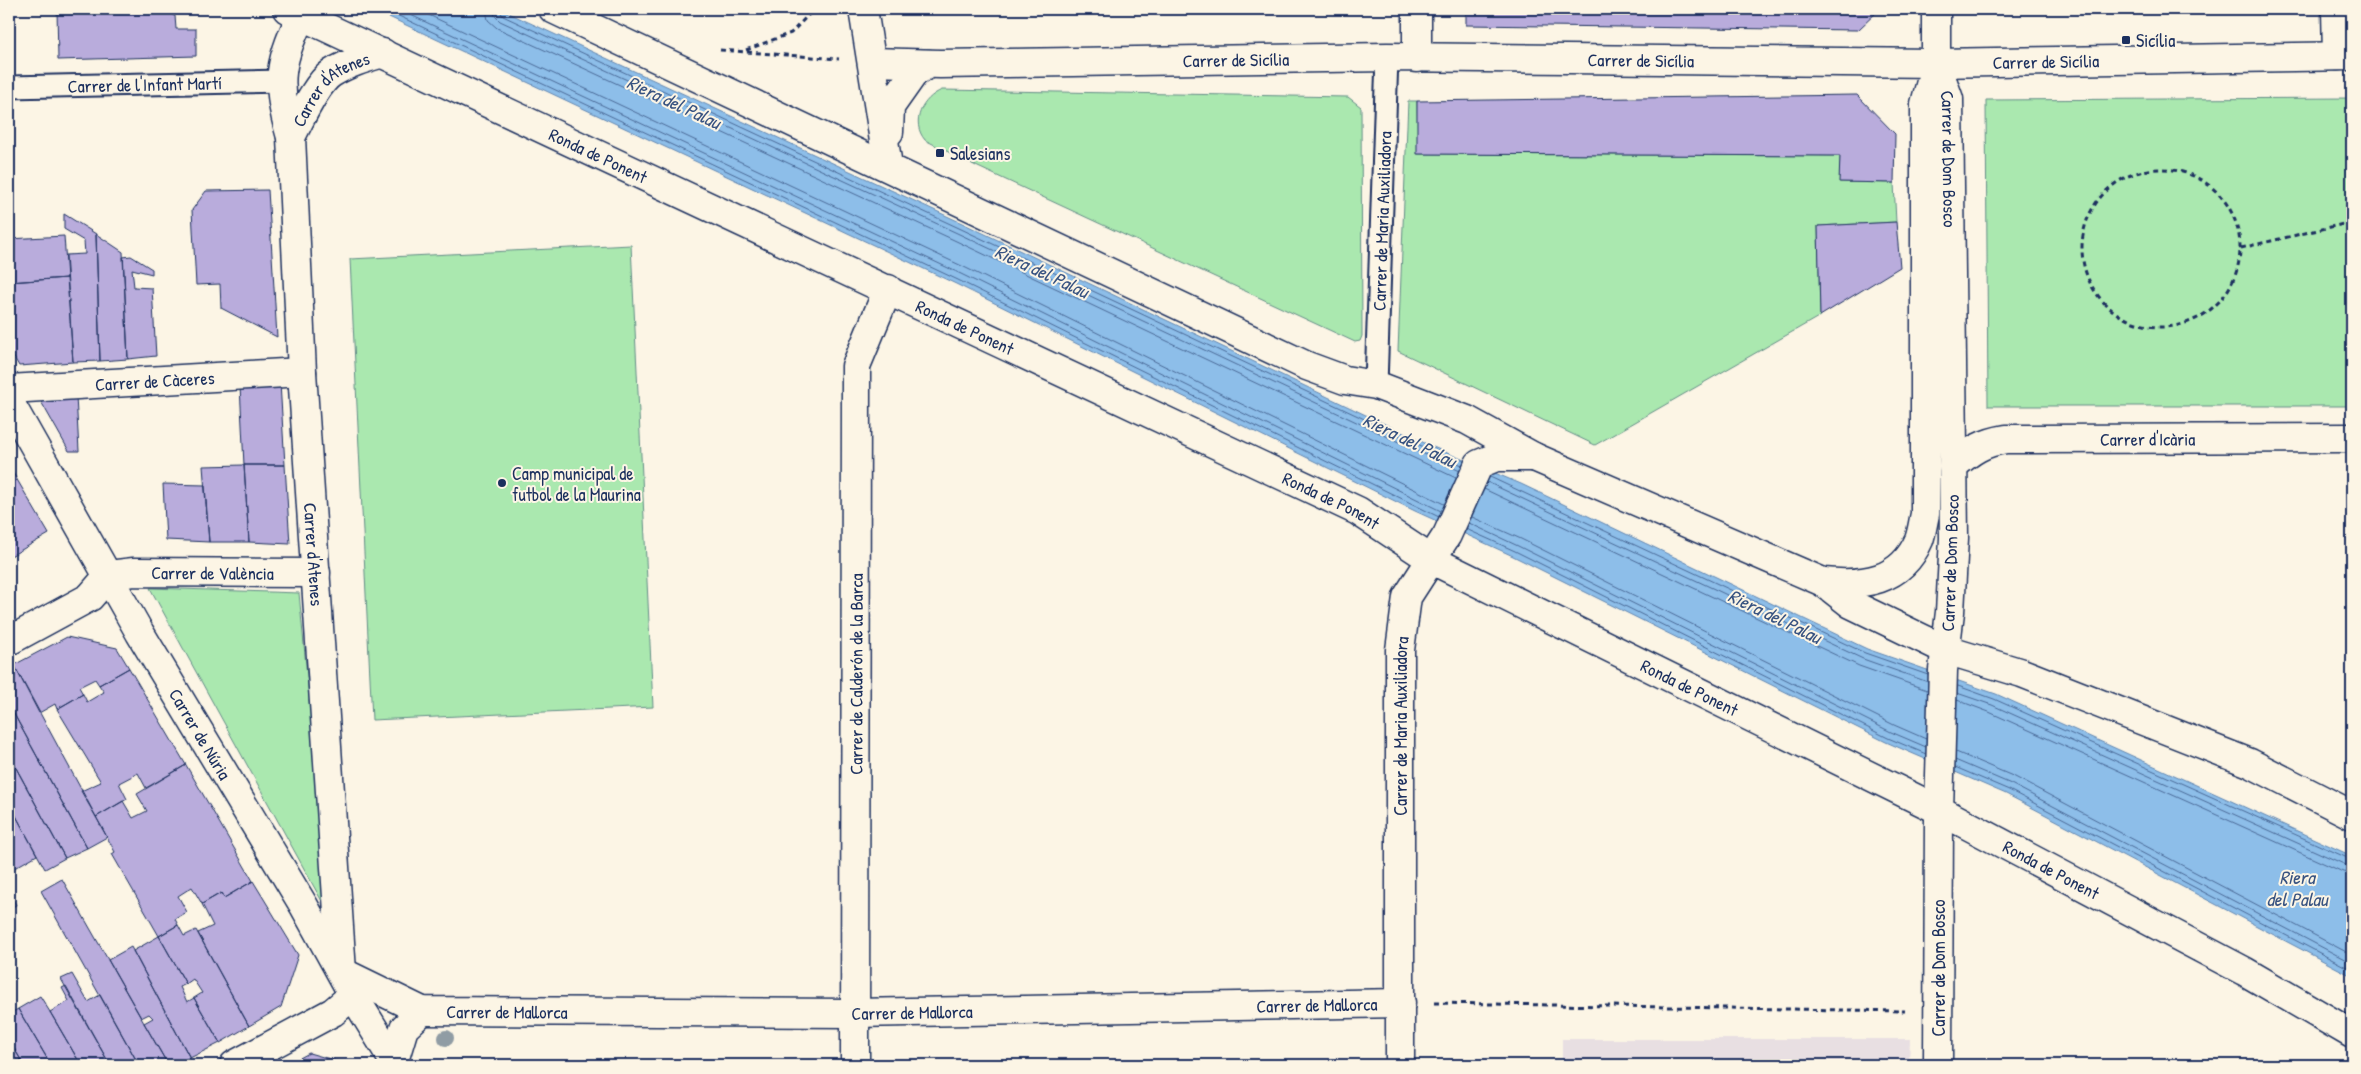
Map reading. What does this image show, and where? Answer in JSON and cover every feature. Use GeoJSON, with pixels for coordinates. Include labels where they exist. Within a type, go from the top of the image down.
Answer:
{"type":"FeatureCollection","features":[{"type":"Feature","properties":{"kind":"street"},"geometry":{"type":"LineString","coordinates":[[553,9],[1307,366],[1345,380],[1376,385],[1467,420],[1534,457],[1823,582],[1851,604],[1946,650],[2022,673],[2250,763],[2352,815]]}},
{"type":"Feature","properties":{"kind":"street"},"geometry":{"type":"LineString","coordinates":[[862,9],[888,166]]}},
{"type":"Feature","properties":{"kind":"street"},"geometry":{"type":"LineString","coordinates":[[1417,9],[1417,58]]}},
{"type":"Feature","properties":{"kind":"street","name":"Carrer de Dom Bosco"},"geometry":{"type":"LineString","coordinates":[[1823,582],[1849,585],[1868,582],[1885,577],[1900,568],[1918,541],[1925,514],[1925,104],[1936,63],[1936,9]]}},
{"type":"Feature","properties":{"kind":"street"},"geometry":{"type":"LineString","coordinates":[[2336,9],[2344,56]]}},
{"type":"Feature","properties":{"kind":"street","name":"Ronda de Ponent"},"geometry":{"type":"LineString","coordinates":[[297,11],[1358,511],[1432,560],[1939,810],[2244,971],[2352,1034]]}},
{"type":"Feature","properties":{"kind":"street","name":"Carrer d'Atenes"},"geometry":{"type":"LineString","coordinates":[[297,11],[281,71],[282,107],[290,137],[302,372],[348,983]]}},
{"type":"Feature","properties":{"kind":"street","name":"Carrer d'Atenes"},"geometry":{"type":"LineString","coordinates":[[290,137],[310,101],[330,74],[350,64],[383,53]]}},
{"type":"Feature","properties":{"kind":"street","name":"Carrer de Sicília"},"geometry":{"type":"LineString","coordinates":[[872,62],[928,64],[1387,57],[1936,63],[2344,56]]}},
{"type":"Feature","properties":{"kind":"street","name":"Carrer de Maria Auxiliadora"},"geometry":{"type":"LineString","coordinates":[[1376,385],[1387,57]]}},
{"type":"Feature","properties":{"kind":"street","name":"Carrer de Dom Bosco"},"geometry":{"type":"LineString","coordinates":[[1936,63],[1949,99],[1953,466],[1953,556],[1943,670],[1939,810],[1938,1065]]}},
{"type":"Feature","properties":{"kind":"street"},"geometry":{"type":"LineString","coordinates":[[888,166],[890,107],[914,74],[928,64]]}},
{"type":"Feature","properties":{"kind":"street","name":"Carrer de l'Infant Martí"},"geometry":{"type":"LineString","coordinates":[[9,88],[281,81]]}},
{"type":"Feature","properties":{"kind":"street","name":"Carrer de Calderón de la Barca"},"geometry":{"type":"LineString","coordinates":[[855,1065],[856,366],[888,289]]}},
{"type":"Feature","properties":{"kind":"street","name":"Carrer de Càceres"},"geometry":{"type":"LineString","coordinates":[[9,389],[302,372]]}},
{"type":"Feature","properties":{"kind":"street","name":"Carrer de Núria"},"geometry":{"type":"LineString","coordinates":[[9,401],[108,575],[395,1063]]}},
{"type":"Feature","properties":{"kind":"street","name":"Carrer d'Icària"},"geometry":{"type":"LineString","coordinates":[[1953,466],[1968,453],[1984,443],[2006,439],[2352,438]]}},
{"type":"Feature","properties":{"kind":"street","name":"Carrer de Maria Auxiliadora"},"geometry":{"type":"LineString","coordinates":[[1400,1065],[1400,650],[1407,597],[1447,535],[1479,464],[1496,457],[1534,457]]}},
{"type":"Feature","properties":{"kind":"street","name":"Carrer de València"},"geometry":{"type":"LineString","coordinates":[[108,575],[134,572],[316,573]]}},
{"type":"Feature","properties":{"kind":"street"},"geometry":{"type":"LineString","coordinates":[[9,641],[90,597],[108,575]]}},
{"type":"Feature","properties":{"kind":"street"},"geometry":{"type":"LineString","coordinates":[[234,1065],[333,1012],[348,983]]}},
{"type":"Feature","properties":{"kind":"street","name":"Carrer de Mallorca"},"geometry":{"type":"LineString","coordinates":[[348,983],[422,1011],[854,1013],[1401,1002]]}},
{"type":"Feature","properties":{"kind":"street","name":"Carrer de Mallorca"},"geometry":{"type":"LineString","coordinates":[[395,1063],[404,1028],[422,1011]]}},
{"type":"Feature","properties":{"kind":"path"},"geometry":{"type":"LineString","coordinates":[[744,51],[791,33],[814,9]]}},
{"type":"Feature","properties":{"kind":"path"},"geometry":{"type":"LineString","coordinates":[[716,49],[872,62]]}},
{"type":"Feature","properties":{"kind":"path"},"geometry":{"type":"LineString","coordinates":[[2171,169],[2189,173],[2209,185],[2228,204],[2237,224],[2241,248],[2236,275],[2217,304],[2192,321],[2174,326],[2155,326],[2134,322],[2117,314],[2103,302],[2093,288],[2085,271],[2082,250],[2084,229],[2092,209],[2101,196],[2121,180],[2140,171],[2171,169]]}},
{"type":"Feature","properties":{"kind":"path"},"geometry":{"type":"LineString","coordinates":[[2241,248],[2352,222]]}},
{"type":"Feature","properties":{"kind":"path"},"geometry":{"type":"LineString","coordinates":[[1401,1002],[1938,1011]]}},
{"type":"Feature","properties":{"kind":"shaded area"},"geometry":{"type":"Polygon","coordinates":[[[1562,1039],[1910,1039],[1909,1065],[1562,1065],[1562,1039]]]}},
{"type":"Feature","properties":{"kind":"green space"},"geometry":{"type":"Polygon","coordinates":[[[942,90],[1348,97],[1361,107],[1362,336],[1360,341],[1355,342],[978,167],[925,140],[919,126],[920,111],[929,99],[942,90]]]}},
{"type":"Feature","properties":{"kind":"green space"},"geometry":{"type":"Polygon","coordinates":[[[2352,98],[2352,406],[1988,406],[1986,100],[2352,98]]]}},
{"type":"Feature","properties":{"kind":"green space"},"geometry":{"type":"Polygon","coordinates":[[[1408,101],[1417,101],[1418,154],[1840,156],[1840,182],[1894,183],[1896,222],[1818,226],[1820,316],[1595,445],[1398,351],[1408,101]]]}},
{"type":"Feature","properties":{"kind":"green space","name":"Camp municipal de futbol de la Maurina"},"geometry":{"type":"Polygon","coordinates":[[[631,245],[653,707],[372,720],[350,259],[631,245]]]}},
{"type":"Feature","properties":{"kind":"green space"},"geometry":{"type":"Polygon","coordinates":[[[150,588],[299,593],[330,916],[150,588]]]}},
{"type":"Feature","properties":{"kind":"water","name":"Riera del Palau"},"geometry":{"type":"Polygon","coordinates":[[[372,9],[500,9],[962,223],[1433,447],[1521,484],[1867,649],[1996,694],[2352,856],[2352,976],[2006,794],[1886,742],[1513,556],[1415,511],[956,284],[372,9]]]}},
{"type":"Feature","properties":{"kind":"building"},"geometry":{"type":"Polygon","coordinates":[[[57,9],[160,9],[175,16],[176,29],[196,29],[196,56],[58,60],[57,9]]]}},
{"type":"Feature","properties":{"kind":"building"},"geometry":{"type":"Polygon","coordinates":[[[1466,9],[1880,9],[1858,30],[1466,25],[1466,9]]]}},
{"type":"Feature","properties":{"kind":"building"},"geometry":{"type":"Polygon","coordinates":[[[1857,95],[1895,134],[1894,183],[1839,182],[1840,156],[1417,154],[1417,101],[1857,95]]]}},
{"type":"Feature","properties":{"kind":"building"},"geometry":{"type":"Polygon","coordinates":[[[268,190],[277,337],[221,308],[220,284],[196,285],[192,210],[206,191],[268,190]]]}},
{"type":"Feature","properties":{"kind":"building"},"geometry":{"type":"Polygon","coordinates":[[[64,214],[96,234],[100,361],[73,362],[66,255],[85,254],[84,241],[64,229],[64,214]]]}},
{"type":"Feature","properties":{"kind":"building"},"geometry":{"type":"Polygon","coordinates":[[[1896,222],[1900,267],[1820,316],[1818,226],[1896,222]]]}},
{"type":"Feature","properties":{"kind":"building"},"geometry":{"type":"Polygon","coordinates":[[[96,234],[123,252],[128,359],[100,361],[96,234]]]}},
{"type":"Feature","properties":{"kind":"building"},"geometry":{"type":"Polygon","coordinates":[[[64,236],[67,278],[9,282],[9,239],[64,236]]]}},
{"type":"Feature","properties":{"kind":"building"},"geometry":{"type":"Polygon","coordinates":[[[131,256],[152,269],[152,274],[132,269],[134,287],[152,288],[156,356],[128,359],[123,257],[131,256]]]}},
{"type":"Feature","properties":{"kind":"building"},"geometry":{"type":"Polygon","coordinates":[[[67,278],[73,362],[19,366],[9,349],[9,282],[67,278]]]}},
{"type":"Feature","properties":{"kind":"building"},"geometry":{"type":"Polygon","coordinates":[[[280,383],[285,465],[244,465],[240,386],[280,383]]]}},
{"type":"Feature","properties":{"kind":"building"},"geometry":{"type":"Polygon","coordinates":[[[76,396],[79,451],[69,451],[39,398],[76,396]]]}},
{"type":"Feature","properties":{"kind":"building"},"geometry":{"type":"Polygon","coordinates":[[[244,465],[285,465],[290,544],[249,542],[244,465]]]}},
{"type":"Feature","properties":{"kind":"building"},"geometry":{"type":"Polygon","coordinates":[[[244,465],[249,542],[209,542],[203,466],[244,465]]]}},
{"type":"Feature","properties":{"kind":"building"},"geometry":{"type":"Polygon","coordinates":[[[9,466],[49,534],[9,557],[9,466]]]}},
{"type":"Feature","properties":{"kind":"building"},"geometry":{"type":"Polygon","coordinates":[[[163,484],[205,485],[209,542],[166,540],[163,484]]]}},
{"type":"Feature","properties":{"kind":"building"},"geometry":{"type":"Polygon","coordinates":[[[67,637],[117,648],[129,668],[99,685],[95,679],[79,687],[83,694],[57,709],[55,704],[39,713],[14,665],[67,637]]]}},
{"type":"Feature","properties":{"kind":"building"},"geometry":{"type":"Polygon","coordinates":[[[14,665],[107,837],[87,848],[9,705],[9,668],[14,665]]]}},
{"type":"Feature","properties":{"kind":"building"},"geometry":{"type":"Polygon","coordinates":[[[129,668],[186,765],[146,788],[138,773],[119,783],[127,799],[96,817],[81,791],[101,782],[57,709],[83,694],[87,702],[104,692],[99,685],[129,668]]]}},
{"type":"Feature","properties":{"kind":"building"},"geometry":{"type":"Polygon","coordinates":[[[9,705],[87,848],[65,858],[9,755],[9,705]]]}},
{"type":"Feature","properties":{"kind":"building"},"geometry":{"type":"Polygon","coordinates":[[[9,755],[65,858],[45,869],[9,803],[9,755]]]}},
{"type":"Feature","properties":{"kind":"building"},"geometry":{"type":"Polygon","coordinates":[[[186,765],[253,881],[224,898],[221,893],[202,904],[192,887],[178,896],[187,912],[175,919],[178,925],[159,936],[112,854],[115,852],[96,817],[123,801],[133,818],[147,811],[137,794],[186,765]]]}},
{"type":"Feature","properties":{"kind":"building"},"geometry":{"type":"Polygon","coordinates":[[[9,803],[37,855],[9,871],[9,803]]]}},
{"type":"Feature","properties":{"kind":"building"},"geometry":{"type":"Polygon","coordinates":[[[62,879],[168,1065],[139,1065],[41,891],[62,879]]]}},
{"type":"Feature","properties":{"kind":"building"},"geometry":{"type":"Polygon","coordinates":[[[253,881],[298,955],[281,1007],[249,1026],[198,933],[213,926],[202,904],[221,893],[224,898],[253,881]]]}},
{"type":"Feature","properties":{"kind":"building"},"geometry":{"type":"Polygon","coordinates":[[[9,891],[16,905],[9,909],[9,891]]]}},
{"type":"Feature","properties":{"kind":"building"},"geometry":{"type":"Polygon","coordinates":[[[178,925],[184,936],[196,930],[249,1026],[220,1043],[194,998],[202,993],[193,979],[186,984],[159,936],[178,925]]]}},
{"type":"Feature","properties":{"kind":"building"},"geometry":{"type":"Polygon","coordinates":[[[159,936],[186,984],[180,987],[187,1002],[194,998],[220,1043],[190,1058],[133,951],[159,936]]]}},
{"type":"Feature","properties":{"kind":"building"},"geometry":{"type":"Polygon","coordinates":[[[131,947],[190,1058],[177,1065],[168,1065],[144,1023],[153,1018],[149,1014],[141,1018],[108,960],[131,947]]]}},
{"type":"Feature","properties":{"kind":"building"},"geometry":{"type":"Polygon","coordinates":[[[72,974],[88,1002],[100,995],[139,1065],[110,1065],[61,979],[72,974]]]}},
{"type":"Feature","properties":{"kind":"building"},"geometry":{"type":"Polygon","coordinates":[[[66,986],[110,1065],[81,1065],[50,1012],[69,1001],[62,988],[66,986]]]}},
{"type":"Feature","properties":{"kind":"building"},"geometry":{"type":"Polygon","coordinates":[[[40,996],[81,1065],[51,1065],[18,1009],[40,996]]]}},
{"type":"Feature","properties":{"kind":"building"},"geometry":{"type":"Polygon","coordinates":[[[18,1009],[51,1065],[24,1065],[9,1040],[9,1014],[18,1009]]]}},
{"type":"Feature","properties":{"kind":"building"},"geometry":{"type":"Polygon","coordinates":[[[9,1040],[24,1065],[9,1065],[9,1040]]]}},
{"type":"Feature","properties":{"kind":"building"},"geometry":{"type":"Polygon","coordinates":[[[309,1053],[351,1065],[287,1065],[309,1053]]]}},
{"type":"Feature","properties":{"kind":"place","name":"Sicília"},"geometry":{"type":"Point","coordinates":[2126,40]}},
{"type":"Feature","properties":{"kind":"place","name":"Salesians"},"geometry":{"type":"Point","coordinates":[940,153]}},
{"type":"Feature","properties":{"kind":"place","name":"Camp municipal de futbol de la Maurina"},"geometry":{"type":"Point","coordinates":[502,483]}}]}
